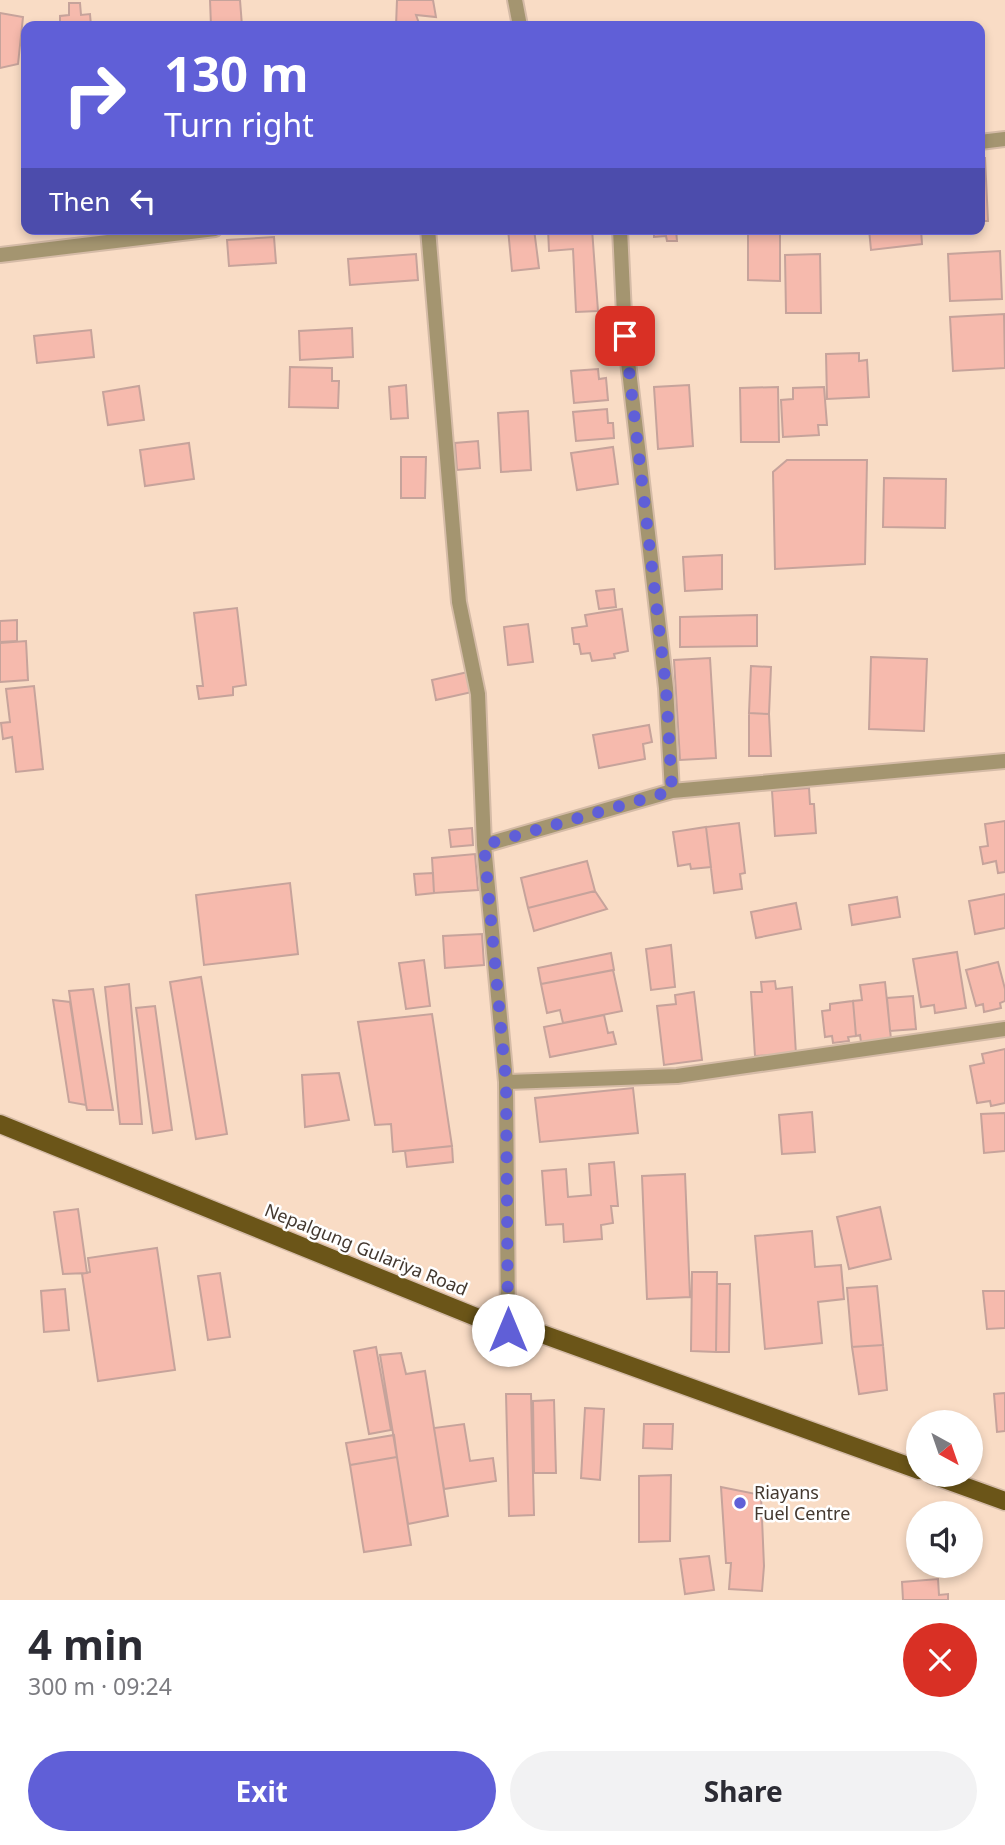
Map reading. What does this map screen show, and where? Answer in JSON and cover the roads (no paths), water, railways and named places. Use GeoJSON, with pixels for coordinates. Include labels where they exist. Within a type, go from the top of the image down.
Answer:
{"type":"FeatureCollection","features":[{"type":"Feature","properties":{"kind":"main road","name":"Nepalgung Gulariya Road"},"geometry":{"type":"LineString","coordinates":[[0,1124],[508,1330],[542,1334],[906,1465]]}},
{"type":"Feature","properties":{"kind":"main road"},"geometry":{"type":"LineString","coordinates":[[969,1488],[1005,1501]]}},
{"type":"Feature","properties":{"kind":"street"},"geometry":{"type":"LineString","coordinates":[[515,0],[519,21]]}},
{"type":"Feature","properties":{"kind":"street"},"geometry":{"type":"LineString","coordinates":[[985,141],[1005,139]]}},
{"type":"Feature","properties":{"kind":"street"},"geometry":{"type":"LineString","coordinates":[[0,255],[165,235]]}},
{"type":"Feature","properties":{"kind":"street"},"geometry":{"type":"LineString","coordinates":[[428,235],[459,602],[478,694],[484,845],[506,1082],[508,1330]]}},
{"type":"Feature","properties":{"kind":"street"},"geometry":{"type":"LineString","coordinates":[[620,235],[625,336],[666,688],[672,791]]}},
{"type":"Feature","properties":{"kind":"street"},"geometry":{"type":"LineString","coordinates":[[484,845],[672,791],[1005,761]]}},
{"type":"Feature","properties":{"kind":"street"},"geometry":{"type":"LineString","coordinates":[[506,1082],[677,1076],[1005,1029]]}},
{"type":"Feature","properties":{"kind":"place","name":"Riayans Fuel Centre"},"geometry":{"type":"Point","coordinates":[740,1503]}}]}
